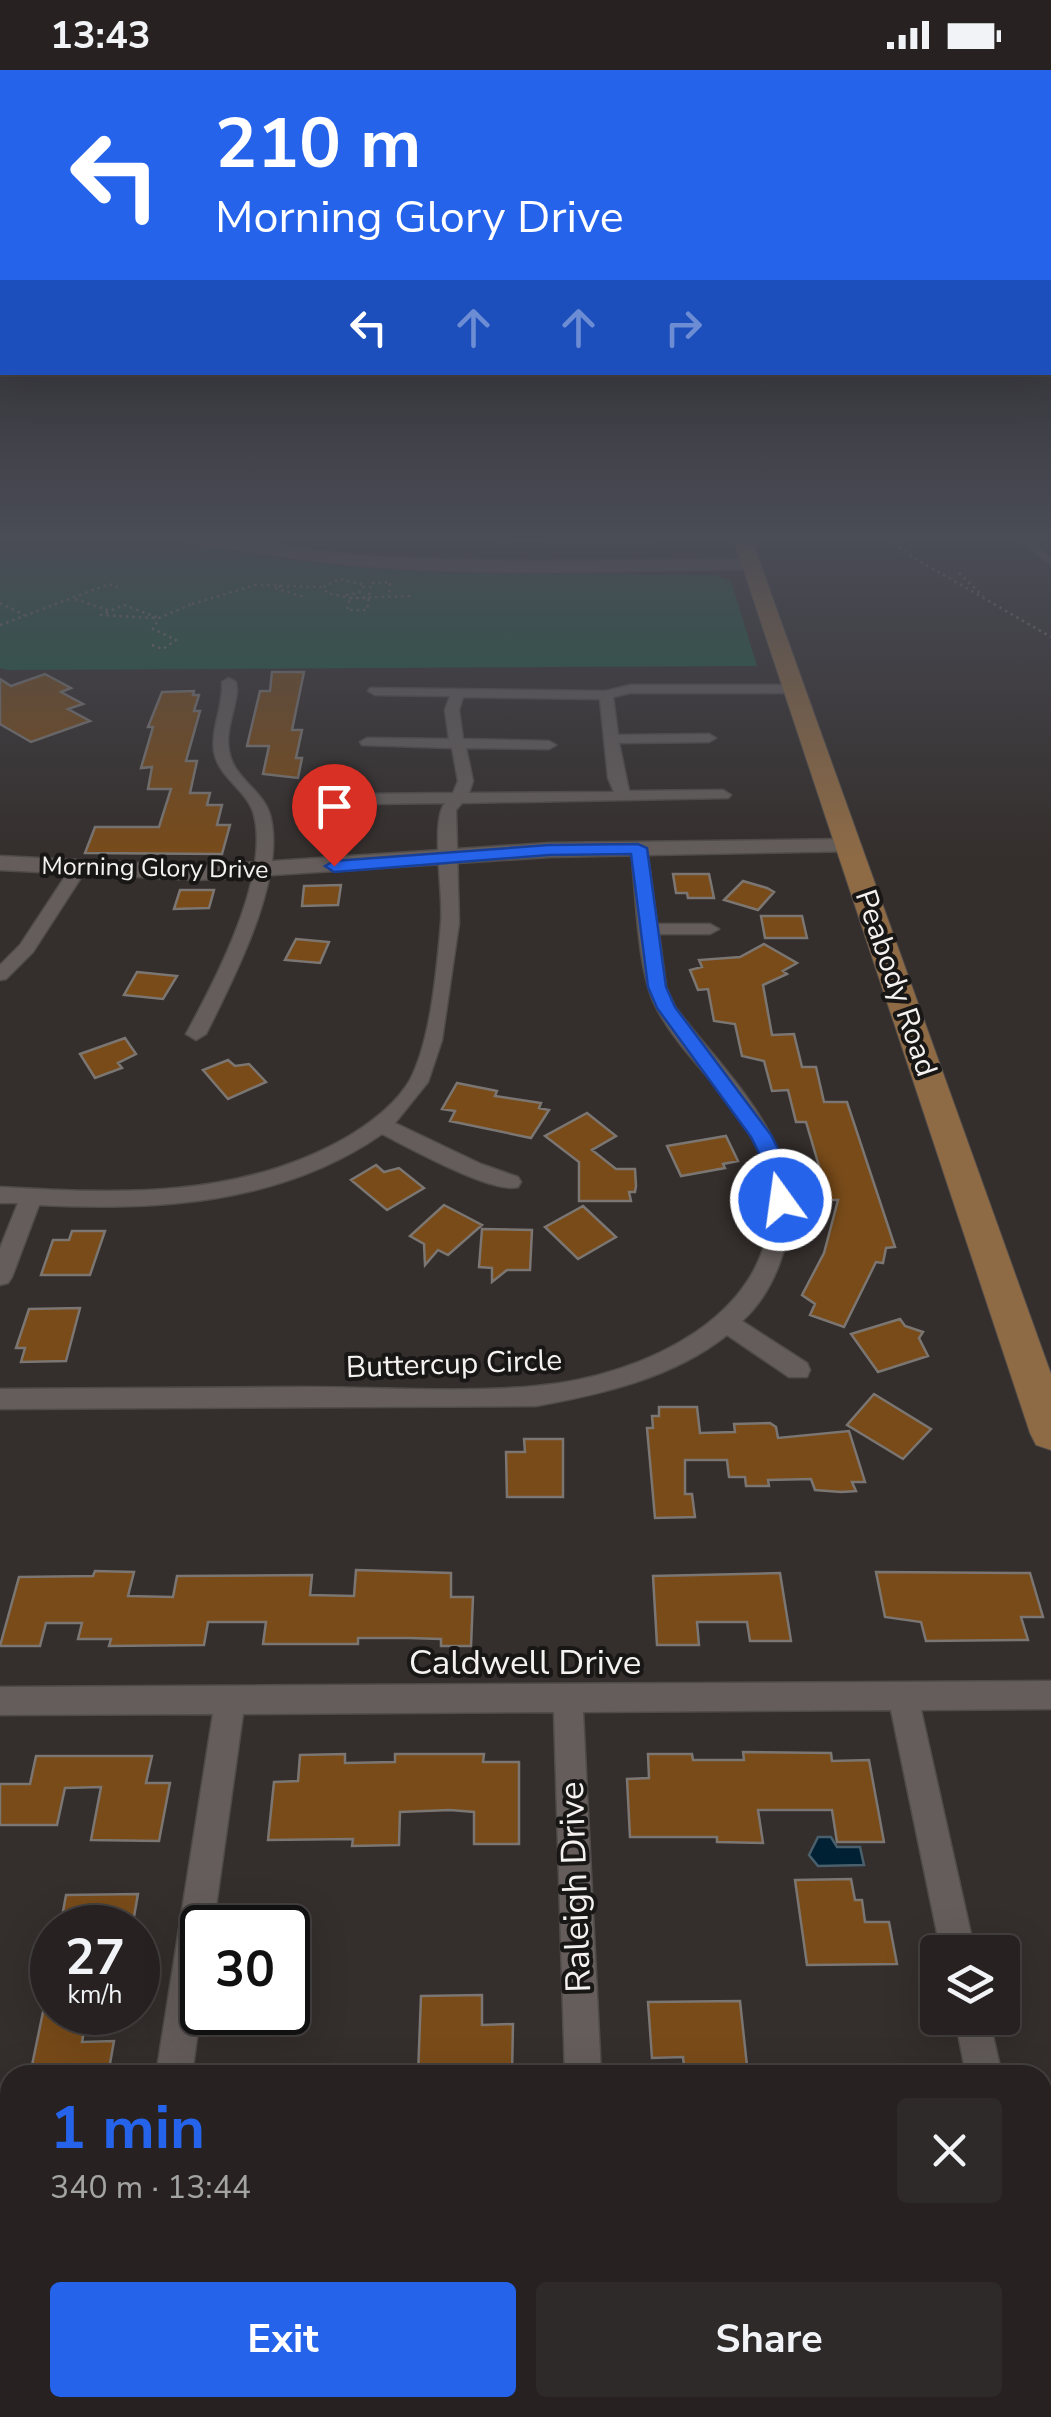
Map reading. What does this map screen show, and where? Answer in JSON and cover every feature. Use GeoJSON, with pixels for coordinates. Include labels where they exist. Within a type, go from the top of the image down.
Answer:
{"type":"FeatureCollection","features":[{"type":"Feature","properties":{"kind":"main road","name":"Peabody Road"},"geometry":{"type":"LineString","coordinates":[[777,645],[1051,1432]]}},
{"type":"Feature","properties":{"kind":"street"},"geometry":{"type":"LineString","coordinates":[[196,1034],[250,928],[261,871],[263,817],[258,803],[226,768],[221,755],[222,731],[232,695],[229,682]]}},
{"type":"Feature","properties":{"kind":"street"},"geometry":{"type":"LineString","coordinates":[[375,692],[606,695],[630,688],[793,690]]}},
{"type":"Feature","properties":{"kind":"street"},"geometry":{"type":"LineString","coordinates":[[0,1195],[172,1198],[265,1182],[311,1168],[381,1125],[405,1101],[423,1072],[451,912],[448,810],[459,800],[465,754],[451,735],[452,703],[458,695]]}},
{"type":"Feature","properties":{"kind":"street"},"geometry":{"type":"LineString","coordinates":[[606,695],[622,796]]}},
{"type":"Feature","properties":{"kind":"street"},"geometry":{"type":"LineString","coordinates":[[612,739],[709,738]]}},
{"type":"Feature","properties":{"kind":"street"},"geometry":{"type":"LineString","coordinates":[[367,742],[549,745]]}},
{"type":"Feature","properties":{"kind":"street"},"geometry":{"type":"LineString","coordinates":[[361,799],[722,795]]}},
{"type":"Feature","properties":{"kind":"street","name":"Morning Glory Drive"},"geometry":{"type":"LineString","coordinates":[[0,863],[78,870],[261,871],[638,848],[849,846]]}},
{"type":"Feature","properties":{"kind":"street","name":"Buttercup Circle"},"geometry":{"type":"LineString","coordinates":[[0,1399],[536,1396],[597,1386],[634,1374],[666,1361],[726,1323],[744,1305],[773,1255],[780,1227],[777,1176],[754,1124],[666,1008],[657,987],[638,848]]}},
{"type":"Feature","properties":{"kind":"street"},"geometry":{"type":"LineString","coordinates":[[0,975],[27,948],[78,870]]}},
{"type":"Feature","properties":{"kind":"street"},"geometry":{"type":"LineString","coordinates":[[650,929],[710,929]]}},
{"type":"Feature","properties":{"kind":"street"},"geometry":{"type":"LineString","coordinates":[[381,1125],[472,1169],[510,1182]]}},
{"type":"Feature","properties":{"kind":"street"},"geometry":{"type":"LineString","coordinates":[[0,1277],[31,1197]]}},
{"type":"Feature","properties":{"kind":"street"},"geometry":{"type":"LineString","coordinates":[[726,1323],[798,1370]]}},
{"type":"Feature","properties":{"kind":"street","name":"Caldwell Drive"},"geometry":{"type":"LineString","coordinates":[[0,1701],[1051,1695]]}},
{"type":"Feature","properties":{"kind":"street"},"geometry":{"type":"LineString","coordinates":[[902,1697],[954,1935]]}},
{"type":"Feature","properties":{"kind":"street","name":"Raleigh Drive"},"geometry":{"type":"LineString","coordinates":[[568,1699],[583,2065]]}},
{"type":"Feature","properties":{"kind":"street"},"geometry":{"type":"LineString","coordinates":[[175,2065],[230,1701]]}},
{"type":"Feature","properties":{"kind":"street"},"geometry":{"type":"LineString","coordinates":[[976,2035],[982,2065]]}},
{"type":"Feature","properties":{"kind":"path"},"geometry":{"type":"LineString","coordinates":[[152,645],[164,650],[171,645]]}},
{"type":"Feature","properties":{"kind":"green space"},"geometry":{"type":"Polygon","coordinates":[[[0,645],[750,645],[757,666],[8,670],[0,668],[0,645]]]}},
{"type":"Feature","properties":{"kind":"water"},"geometry":{"type":"Polygon","coordinates":[[[818,1837],[831,1837],[837,1847],[860,1847],[864,1865],[818,1866],[809,1855],[818,1837]]]}},
{"type":"Feature","properties":{"kind":"building"},"geometry":{"type":"Polygon","coordinates":[[[272,672],[304,672],[292,730],[302,730],[296,758],[302,758],[298,778],[263,774],[269,746],[247,746],[260,691],[270,691],[272,672]]]}},
{"type":"Feature","properties":{"kind":"building"},"geometry":{"type":"Polygon","coordinates":[[[45,674],[71,688],[61,692],[83,704],[68,709],[90,721],[31,742],[0,724],[0,679],[11,686],[45,674]]]}},
{"type":"Feature","properties":{"kind":"building"},"geometry":{"type":"Polygon","coordinates":[[[194,691],[193,695],[199,695],[194,711],[200,711],[186,761],[197,761],[190,793],[210,793],[207,805],[222,805],[217,825],[230,825],[222,854],[85,853],[95,827],[159,827],[171,789],[148,789],[152,767],[141,768],[153,727],[148,727],[162,692],[194,691]]]}},
{"type":"Feature","properties":{"kind":"building"},"geometry":{"type":"Polygon","coordinates":[[[347,770],[336,830],[307,830],[318,771],[347,770]]]}},
{"type":"Feature","properties":{"kind":"building"},"geometry":{"type":"Polygon","coordinates":[[[673,874],[709,874],[714,898],[688,898],[687,893],[676,893],[673,874]]]}},
{"type":"Feature","properties":{"kind":"building"},"geometry":{"type":"Polygon","coordinates":[[[743,881],[774,892],[758,910],[724,900],[743,881]]]}},
{"type":"Feature","properties":{"kind":"building"},"geometry":{"type":"Polygon","coordinates":[[[341,885],[338,905],[302,906],[304,886],[341,885]]]}},
{"type":"Feature","properties":{"kind":"building"},"geometry":{"type":"Polygon","coordinates":[[[180,890],[214,890],[209,908],[174,909],[180,890]]]}},
{"type":"Feature","properties":{"kind":"building"},"geometry":{"type":"Polygon","coordinates":[[[761,916],[802,916],[807,938],[765,938],[761,916]]]}},
{"type":"Feature","properties":{"kind":"building"},"geometry":{"type":"Polygon","coordinates":[[[296,939],[329,942],[320,963],[285,960],[296,939]]]}},
{"type":"Feature","properties":{"kind":"building"},"geometry":{"type":"Polygon","coordinates":[[[764,944],[797,963],[783,971],[787,974],[763,985],[772,1035],[794,1034],[802,1067],[816,1067],[824,1102],[847,1102],[895,1247],[886,1248],[883,1263],[876,1262],[844,1327],[810,1315],[815,1304],[802,1295],[824,1253],[838,1200],[829,1200],[806,1122],[796,1122],[788,1090],[772,1091],[764,1061],[742,1056],[735,1024],[714,1021],[708,989],[698,990],[690,970],[702,967],[699,960],[740,957],[764,944]]]}},
{"type":"Feature","properties":{"kind":"building"},"geometry":{"type":"Polygon","coordinates":[[[137,972],[177,976],[163,999],[124,995],[137,972]]]}},
{"type":"Feature","properties":{"kind":"building"},"geometry":{"type":"Polygon","coordinates":[[[125,1038],[136,1054],[118,1063],[122,1068],[95,1078],[80,1054],[125,1038]]]}},
{"type":"Feature","properties":{"kind":"building"},"geometry":{"type":"Polygon","coordinates":[[[228,1060],[235,1066],[249,1064],[266,1082],[228,1099],[203,1070],[228,1060]]]}},
{"type":"Feature","properties":{"kind":"building"},"geometry":{"type":"Polygon","coordinates":[[[457,1083],[497,1091],[495,1096],[541,1103],[539,1108],[549,1110],[531,1138],[450,1121],[455,1111],[442,1109],[457,1083]]]}},
{"type":"Feature","properties":{"kind":"building"},"geometry":{"type":"Polygon","coordinates":[[[587,1113],[616,1136],[592,1150],[616,1169],[635,1169],[635,1192],[629,1192],[631,1201],[579,1201],[579,1162],[545,1136],[587,1113]]]}},
{"type":"Feature","properties":{"kind":"building"},"geometry":{"type":"Polygon","coordinates":[[[726,1136],[738,1161],[723,1164],[725,1168],[681,1176],[667,1146],[726,1136]]]}},
{"type":"Feature","properties":{"kind":"building"},"geometry":{"type":"Polygon","coordinates":[[[376,1165],[384,1172],[399,1168],[424,1188],[387,1210],[351,1180],[376,1165]]]}},
{"type":"Feature","properties":{"kind":"building"},"geometry":{"type":"Polygon","coordinates":[[[444,1205],[482,1225],[448,1255],[438,1250],[425,1265],[424,1244],[410,1236],[444,1205]]]}},
{"type":"Feature","properties":{"kind":"building"},"geometry":{"type":"Polygon","coordinates":[[[583,1206],[616,1237],[578,1259],[545,1227],[583,1206]]]}},
{"type":"Feature","properties":{"kind":"building"},"geometry":{"type":"Polygon","coordinates":[[[482,1229],[532,1230],[530,1270],[507,1270],[492,1282],[492,1268],[479,1267],[482,1229]]]}},
{"type":"Feature","properties":{"kind":"building"},"geometry":{"type":"Polygon","coordinates":[[[72,1231],[105,1231],[90,1275],[41,1275],[53,1240],[69,1240],[72,1231]]]}},
{"type":"Feature","properties":{"kind":"building"},"geometry":{"type":"Polygon","coordinates":[[[80,1308],[66,1361],[21,1362],[25,1348],[16,1348],[29,1309],[80,1308]]]}},
{"type":"Feature","properties":{"kind":"building"},"geometry":{"type":"Polygon","coordinates":[[[900,1319],[905,1326],[923,1332],[919,1338],[928,1356],[878,1372],[851,1334],[900,1319]]]}},
{"type":"Feature","properties":{"kind":"building"},"geometry":{"type":"Polygon","coordinates":[[[874,1394],[931,1429],[903,1459],[847,1425],[874,1394]]]}},
{"type":"Feature","properties":{"kind":"building"},"geometry":{"type":"Polygon","coordinates":[[[659,1407],[697,1407],[700,1433],[735,1432],[734,1424],[770,1423],[776,1427],[778,1438],[849,1431],[865,1482],[852,1482],[856,1491],[841,1492],[815,1490],[811,1479],[768,1480],[769,1486],[746,1486],[745,1477],[729,1477],[727,1460],[685,1460],[685,1494],[692,1494],[695,1517],[655,1518],[647,1428],[653,1428],[652,1416],[659,1416],[659,1407]]]}},
{"type":"Feature","properties":{"kind":"building"},"geometry":{"type":"Polygon","coordinates":[[[524,1439],[563,1439],[563,1497],[507,1497],[506,1452],[525,1452],[524,1439]]]}},
{"type":"Feature","properties":{"kind":"building"},"geometry":{"type":"Polygon","coordinates":[[[356,1570],[451,1573],[451,1597],[473,1597],[471,1646],[441,1646],[441,1639],[408,1638],[358,1638],[358,1644],[263,1644],[266,1622],[208,1622],[204,1645],[109,1646],[111,1639],[78,1639],[82,1623],[46,1623],[40,1646],[0,1646],[19,1577],[134,1572],[128,1596],[173,1597],[177,1576],[312,1575],[310,1595],[354,1596],[356,1570]]]}},
{"type":"Feature","properties":{"kind":"building"},"geometry":{"type":"Polygon","coordinates":[[[876,1572],[1030,1573],[1043,1617],[1021,1617],[1028,1640],[926,1641],[921,1622],[885,1617],[876,1572]]]}},
{"type":"Feature","properties":{"kind":"building"},"geometry":{"type":"Polygon","coordinates":[[[780,1573],[791,1641],[750,1641],[747,1622],[697,1622],[699,1645],[657,1645],[653,1576],[780,1573]]]}},
{"type":"Feature","properties":{"kind":"building"},"geometry":{"type":"Polygon","coordinates":[[[743,1752],[831,1753],[832,1761],[869,1760],[884,1842],[837,1842],[832,1810],[758,1810],[763,1843],[717,1842],[717,1837],[630,1837],[627,1779],[649,1778],[648,1754],[692,1754],[693,1760],[744,1760],[743,1752]]]}},
{"type":"Feature","properties":{"kind":"building"},"geometry":{"type":"Polygon","coordinates":[[[345,1754],[345,1763],[395,1762],[395,1754],[484,1754],[483,1762],[519,1762],[519,1844],[474,1844],[474,1812],[450,1810],[400,1812],[399,1845],[352,1846],[353,1839],[268,1840],[274,1782],[298,1781],[300,1755],[345,1754]]]}},
{"type":"Feature","properties":{"kind":"building"},"geometry":{"type":"Polygon","coordinates":[[[36,1756],[152,1756],[146,1783],[170,1783],[159,1841],[91,1840],[101,1787],[65,1788],[57,1825],[0,1825],[0,1784],[30,1784],[36,1756]]]}},
{"type":"Feature","properties":{"kind":"building"},"geometry":{"type":"Polygon","coordinates":[[[851,1879],[855,1900],[862,1900],[865,1922],[889,1922],[897,1964],[807,1965],[795,1880],[851,1879]]]}},
{"type":"Feature","properties":{"kind":"building"},"geometry":{"type":"Polygon","coordinates":[[[138,1894],[136,1905],[64,1905],[66,1895],[138,1894]]]}},
{"type":"Feature","properties":{"kind":"building"},"geometry":{"type":"Polygon","coordinates":[[[482,1995],[482,2025],[513,2024],[512,2065],[418,2065],[421,1996],[482,1995]]]}},
{"type":"Feature","properties":{"kind":"building"},"geometry":{"type":"Polygon","coordinates":[[[740,2001],[747,2065],[684,2065],[683,2057],[652,2058],[648,2002],[740,2001]]]}},
{"type":"Feature","properties":{"kind":"building"},"geometry":{"type":"Polygon","coordinates":[[[38,2035],[83,2035],[82,2042],[114,2041],[110,2065],[32,2065],[38,2035]]]}},
{"type":"Feature","properties":{"kind":"route"},"geometry":{"type":"LineString","coordinates":[[334,866],[549,850],[638,848],[657,987],[666,1008],[760,1135],[772,1157],[781,1200]]}}]}
